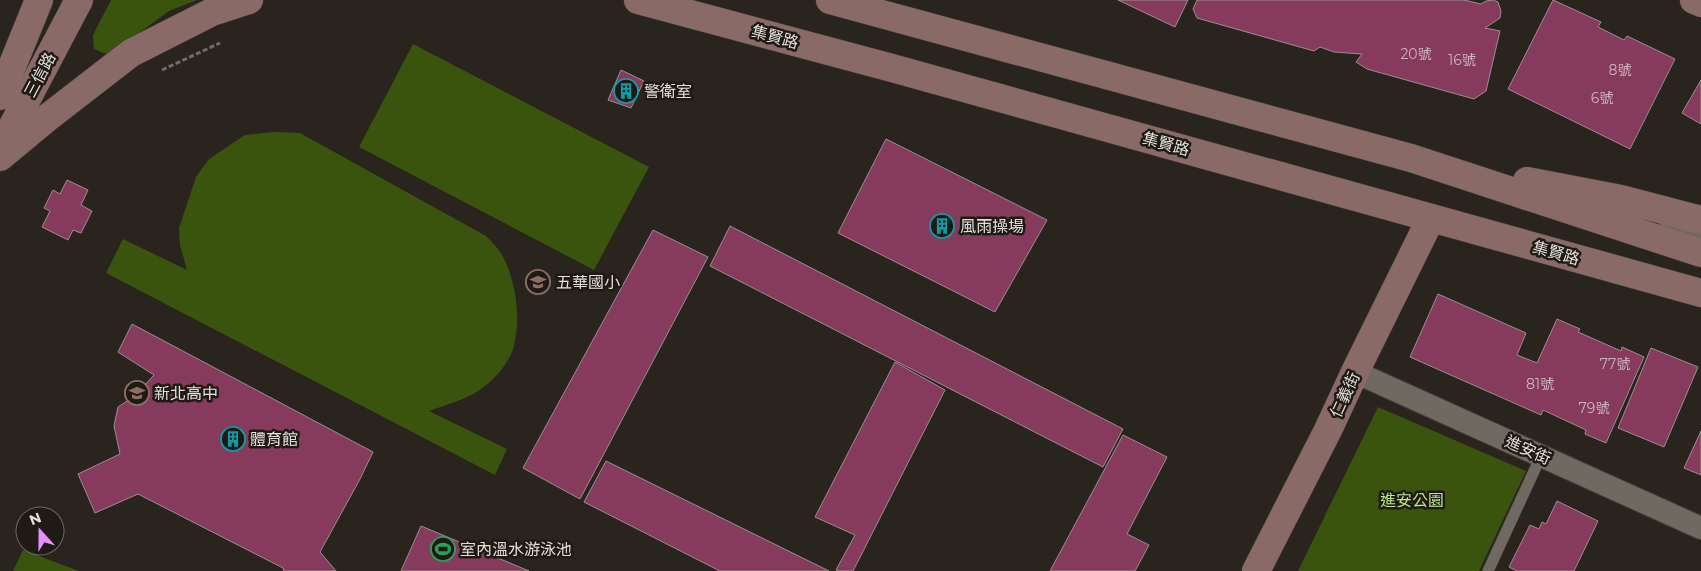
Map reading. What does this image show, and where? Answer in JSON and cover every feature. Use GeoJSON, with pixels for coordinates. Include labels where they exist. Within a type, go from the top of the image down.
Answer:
{"type":"FeatureCollection","features":[{"type":"Feature","properties":{"kind":"main road","name":"三信路"},"geometry":{"type":"LineString","coordinates":[[0,150],[79,0]]}},
{"type":"Feature","properties":{"kind":"main road"},"geometry":{"type":"LineString","coordinates":[[0,157],[131,53],[212,12],[249,0]]}},
{"type":"Feature","properties":{"kind":"main road","name":"集賢路"},"geometry":{"type":"LineString","coordinates":[[638,0],[1699,292]]}},
{"type":"Feature","properties":{"kind":"main road"},"geometry":{"type":"LineString","coordinates":[[830,0],[1412,158],[1701,253]]}},
{"type":"Feature","properties":{"kind":"main road"},"geometry":{"type":"LineString","coordinates":[[1694,0],[1701,3]]}},
{"type":"Feature","properties":{"kind":"main road","name":"三信路"},"geometry":{"type":"LineString","coordinates":[[0,96],[37,2]]}},
{"type":"Feature","properties":{"kind":"main road"},"geometry":{"type":"LineString","coordinates":[[1412,158],[1621,199],[1701,220]]}},
{"type":"Feature","properties":{"kind":"main road","name":"仁義街"},"geometry":{"type":"LineString","coordinates":[[1256,571],[1328,430],[1431,218]]}},
{"type":"Feature","properties":{"kind":"street","name":"進安街"},"geometry":{"type":"LineString","coordinates":[[1355,372],[1701,528]]}},
{"type":"Feature","properties":{"kind":"lane"},"geometry":{"type":"LineString","coordinates":[[1621,199],[1688,234],[1701,237]]}},
{"type":"Feature","properties":{"kind":"lane"},"geometry":{"type":"LineString","coordinates":[[1488,571],[1541,456]]}},
{"type":"Feature","properties":{"kind":"green space"},"geometry":{"type":"Polygon","coordinates":[[[111,0],[197,0],[169,11],[109,55],[94,49],[93,35],[111,0]]]}},
{"type":"Feature","properties":{"kind":"green space"},"geometry":{"type":"Polygon","coordinates":[[[413,44],[649,167],[594,270],[359,147],[413,44]]]}},
{"type":"Feature","properties":{"kind":"green space"},"geometry":{"type":"Polygon","coordinates":[[[274,132],[300,133],[486,236],[501,253],[514,286],[516,298],[517,323],[512,352],[498,373],[479,391],[429,411],[507,449],[495,475],[106,273],[123,239],[187,270],[180,245],[179,228],[196,177],[209,159],[245,135],[274,132]]]}},
{"type":"Feature","properties":{"kind":"green space","name":"進安公園"},"geometry":{"type":"Polygon","coordinates":[[[1378,407],[1526,471],[1479,571],[1298,571],[1378,407]]]}},
{"type":"Feature","properties":{"kind":"green space"},"geometry":{"type":"Polygon","coordinates":[[[20,556],[39,556],[79,571],[13,571],[20,556]]]}},
{"type":"Feature","properties":{"kind":"building"},"geometry":{"type":"Polygon","coordinates":[[[1118,0],[1188,0],[1175,27],[1118,0]]]}},
{"type":"Feature","properties":{"kind":"building"},"geometry":{"type":"Polygon","coordinates":[[[1197,0],[1464,0],[1481,4],[1493,0],[1498,2],[1501,11],[1500,18],[1485,28],[1500,31],[1486,91],[1474,99],[1367,69],[1356,62],[1362,54],[1334,52],[1320,47],[1314,51],[1197,18],[1193,9],[1197,0]]]}},
{"type":"Feature","properties":{"kind":"building"},"geometry":{"type":"Polygon","coordinates":[[[1553,0],[1601,22],[1598,27],[1624,40],[1627,36],[1675,59],[1630,149],[1508,89],[1553,0]]]}},
{"type":"Feature","properties":{"kind":"building","name":"警衛室"},"geometry":{"type":"Polygon","coordinates":[[[621,70],[644,81],[631,108],[608,100],[621,70]]]}},
{"type":"Feature","properties":{"kind":"building"},"geometry":{"type":"Polygon","coordinates":[[[1701,80],[1701,124],[1682,113],[1701,80]]]}},
{"type":"Feature","properties":{"kind":"building","name":"風雨操場"},"geometry":{"type":"Polygon","coordinates":[[[886,139],[1047,220],[995,312],[838,233],[886,139]]]}},
{"type":"Feature","properties":{"kind":"building"},"geometry":{"type":"Polygon","coordinates":[[[67,180],[88,190],[81,205],[92,211],[81,233],[73,230],[68,240],[42,227],[50,211],[44,208],[53,190],[60,194],[67,180]]]}},
{"type":"Feature","properties":{"kind":"building"},"geometry":{"type":"Polygon","coordinates":[[[730,226],[1123,429],[1103,467],[710,266],[730,226]]]}},
{"type":"Feature","properties":{"kind":"building"},"geometry":{"type":"Polygon","coordinates":[[[653,230],[708,257],[580,499],[523,468],[653,230]]]}},
{"type":"Feature","properties":{"kind":"building"},"geometry":{"type":"Polygon","coordinates":[[[1438,294],[1526,333],[1517,355],[1537,363],[1557,319],[1580,329],[1578,332],[1621,351],[1622,347],[1644,357],[1606,443],[1585,434],[1586,430],[1543,410],[1541,415],[1410,357],[1438,294]]]}},
{"type":"Feature","properties":{"kind":"building","name":"體育館"},"geometry":{"type":"Polygon","coordinates":[[[132,324],[373,452],[320,552],[336,571],[284,571],[283,568],[138,494],[95,513],[78,474],[120,454],[114,426],[118,407],[136,395],[154,375],[118,352],[132,324]]]}},
{"type":"Feature","properties":{"kind":"building"},"geometry":{"type":"Polygon","coordinates":[[[1651,348],[1698,367],[1664,447],[1618,428],[1651,348]]]}},
{"type":"Feature","properties":{"kind":"building"},"geometry":{"type":"Polygon","coordinates":[[[895,362],[945,390],[853,571],[839,571],[836,570],[855,535],[815,517],[895,362]]]}},
{"type":"Feature","properties":{"kind":"building"},"geometry":{"type":"Polygon","coordinates":[[[1701,431],[1701,475],[1684,468],[1701,431]]]}},
{"type":"Feature","properties":{"kind":"building"},"geometry":{"type":"Polygon","coordinates":[[[1123,435],[1167,457],[1127,534],[1149,545],[1135,571],[1050,571],[1123,435]]]}},
{"type":"Feature","properties":{"kind":"building"},"geometry":{"type":"Polygon","coordinates":[[[606,461],[829,571],[720,571],[584,502],[606,461]]]}},
{"type":"Feature","properties":{"kind":"building"},"geometry":{"type":"Polygon","coordinates":[[[1557,501],[1598,521],[1574,571],[1517,571],[1509,567],[1530,525],[1539,529],[1542,522],[1546,524],[1557,501]]]}},
{"type":"Feature","properties":{"kind":"building","name":"室內溫水游泳池"},"geometry":{"type":"Polygon","coordinates":[[[421,526],[529,571],[401,571],[421,526]]]}},
{"type":"Feature","properties":{"kind":"place","name":"警衛室"},"geometry":{"type":"Point","coordinates":[626,91]}},
{"type":"Feature","properties":{"kind":"place","name":"風雨操場"},"geometry":{"type":"Point","coordinates":[942,226]}},
{"type":"Feature","properties":{"kind":"place","name":"五華國小"},"geometry":{"type":"Point","coordinates":[538,282]}},
{"type":"Feature","properties":{"kind":"place","name":"新北高中"},"geometry":{"type":"Point","coordinates":[137,393]}},
{"type":"Feature","properties":{"kind":"place","name":"體育館"},"geometry":{"type":"Point","coordinates":[233,439]}},
{"type":"Feature","properties":{"kind":"place","name":"室內溫水游泳池"},"geometry":{"type":"Point","coordinates":[443,549]}}]}
